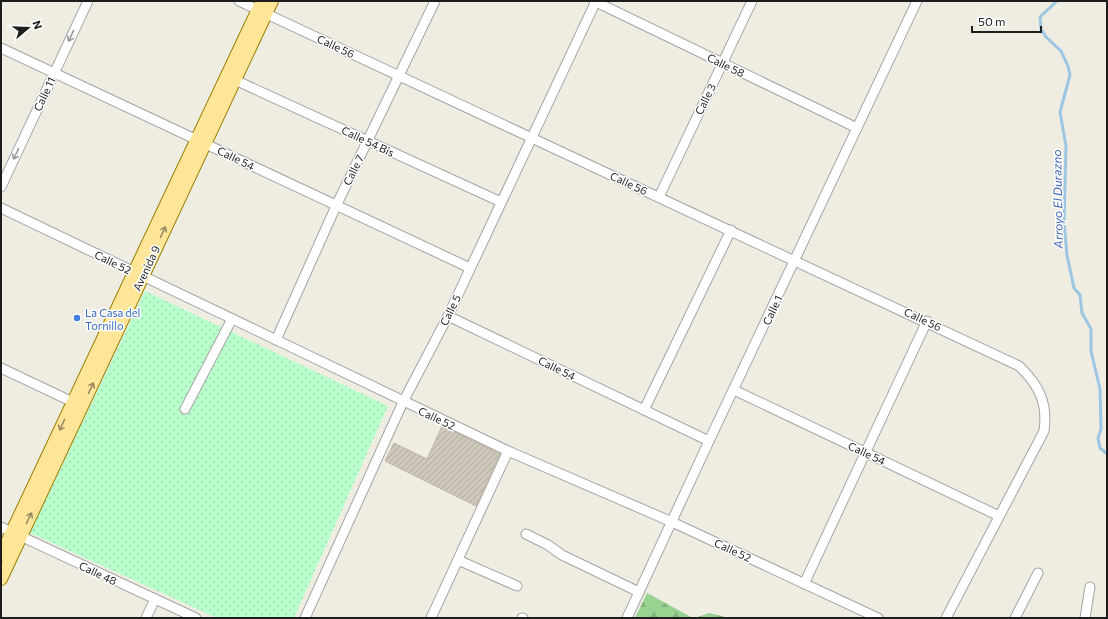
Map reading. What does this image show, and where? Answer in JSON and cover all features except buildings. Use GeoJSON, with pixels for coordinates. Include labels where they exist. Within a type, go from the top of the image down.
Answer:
{"type":"FeatureCollection","features":[{"type":"Feature","properties":{"kind":"main road","name":"Avenida 9"},"geometry":{"type":"LineString","coordinates":[[1,555],[11,532],[78,404],[262,8],[272,1]]}},
{"type":"Feature","properties":{"kind":"main road","name":"Avenida 9"},"geometry":{"type":"LineString","coordinates":[[201,142],[235,80],[262,8]]}},
{"type":"Feature","properties":{"kind":"main road","name":"Avenida 9"},"geometry":{"type":"LineString","coordinates":[[1,579],[11,532]]}},
{"type":"Feature","properties":{"kind":"street","name":"Calle 11"},"geometry":{"type":"LineString","coordinates":[[1,187],[88,1]]}},
{"type":"Feature","properties":{"kind":"street","name":"Calle 56"},"geometry":{"type":"LineString","coordinates":[[239,1],[262,8],[400,76],[927,321],[1019,366],[1038,386],[1046,416],[1044,431],[999,516]]}},
{"type":"Feature","properties":{"kind":"street","name":"Calle 7"},"geometry":{"type":"LineString","coordinates":[[276,340],[336,206],[435,1]]}},
{"type":"Feature","properties":{"kind":"street","name":"Calle 58"},"geometry":{"type":"LineString","coordinates":[[595,1],[858,128]]}},
{"type":"Feature","properties":{"kind":"street","name":"Calle 5"},"geometry":{"type":"LineString","coordinates":[[305,618],[403,402],[448,316],[595,1]]}},
{"type":"Feature","properties":{"kind":"street","name":"Calle 3"},"geometry":{"type":"LineString","coordinates":[[659,197],[752,1]]}},
{"type":"Feature","properties":{"kind":"street","name":"Calle 1"},"geometry":{"type":"LineString","coordinates":[[627,618],[709,440],[917,1]]}},
{"type":"Feature","properties":{"kind":"street","name":"Calle 54"},"geometry":{"type":"LineString","coordinates":[[1,48],[470,268]]}},
{"type":"Feature","properties":{"kind":"street","name":"Calle 54 Bis"},"geometry":{"type":"LineString","coordinates":[[235,80],[501,202]]}},
{"type":"Feature","properties":{"kind":"street","name":"Calle 52"},"geometry":{"type":"LineString","coordinates":[[1,208],[403,402],[508,451],[672,522],[878,618]]}},
{"type":"Feature","properties":{"kind":"street"},"geometry":{"type":"LineString","coordinates":[[644,410],[731,230]]}},
{"type":"Feature","properties":{"kind":"street","name":"Calle 54"},"geometry":{"type":"LineString","coordinates":[[448,316],[709,440]]}},
{"type":"Feature","properties":{"kind":"street"},"geometry":{"type":"LineString","coordinates":[[185,409],[232,319]]}},
{"type":"Feature","properties":{"kind":"street"},"geometry":{"type":"LineString","coordinates":[[804,584],[927,321]]}},
{"type":"Feature","properties":{"kind":"street"},"geometry":{"type":"LineString","coordinates":[[1,368],[78,404]]}},
{"type":"Feature","properties":{"kind":"street","name":"Calle 54"},"geometry":{"type":"LineString","coordinates":[[734,390],[999,516]]}},
{"type":"Feature","properties":{"kind":"street"},"geometry":{"type":"LineString","coordinates":[[431,618],[508,451]]}},
{"type":"Feature","properties":{"kind":"street"},"geometry":{"type":"LineString","coordinates":[[946,618],[999,516]]}},
{"type":"Feature","properties":{"kind":"street","name":"Calle 48"},"geometry":{"type":"LineString","coordinates":[[11,532],[196,618]]}},
{"type":"Feature","properties":{"kind":"street"},"geometry":{"type":"LineString","coordinates":[[526,534],[548,545],[562,555],[639,592]]}},
{"type":"Feature","properties":{"kind":"street"},"geometry":{"type":"LineString","coordinates":[[458,560],[517,586]]}},
{"type":"Feature","properties":{"kind":"street"},"geometry":{"type":"LineString","coordinates":[[1015,618],[1038,574]]}},
{"type":"Feature","properties":{"kind":"street"},"geometry":{"type":"LineString","coordinates":[[1085,618],[1090,587]]}},
{"type":"Feature","properties":{"kind":"street"},"geometry":{"type":"LineString","coordinates":[[146,618],[155,599]]}},
{"type":"Feature","properties":{"kind":"green space"},"geometry":{"type":"Polygon","coordinates":[[[145,291],[388,406],[294,618],[217,618],[30,533],[145,291]]]}},
{"type":"Feature","properties":{"kind":"green space"},"geometry":{"type":"Polygon","coordinates":[[[647,593],[693,618],[635,618],[647,593]]]}},
{"type":"Feature","properties":{"kind":"green space"},"geometry":{"type":"Polygon","coordinates":[[[709,613],[729,618],[695,618],[709,613]]]}},
{"type":"Feature","properties":{"kind":"waterway","name":"Arroyo El Durazno"},"geometry":{"type":"LineString","coordinates":[[1057,1],[1040,17],[1041,29],[1046,37],[1061,51],[1068,66],[1070,75],[1060,112],[1066,146],[1064,222],[1067,255],[1074,288],[1080,295],[1082,313],[1091,329],[1091,351],[1100,389],[1101,429],[1098,438],[1100,448],[1107,454]]}},
{"type":"Feature","properties":{"kind":"place","name":"La Casa del Tornillo"},"geometry":{"type":"Point","coordinates":[77,318]}}]}
